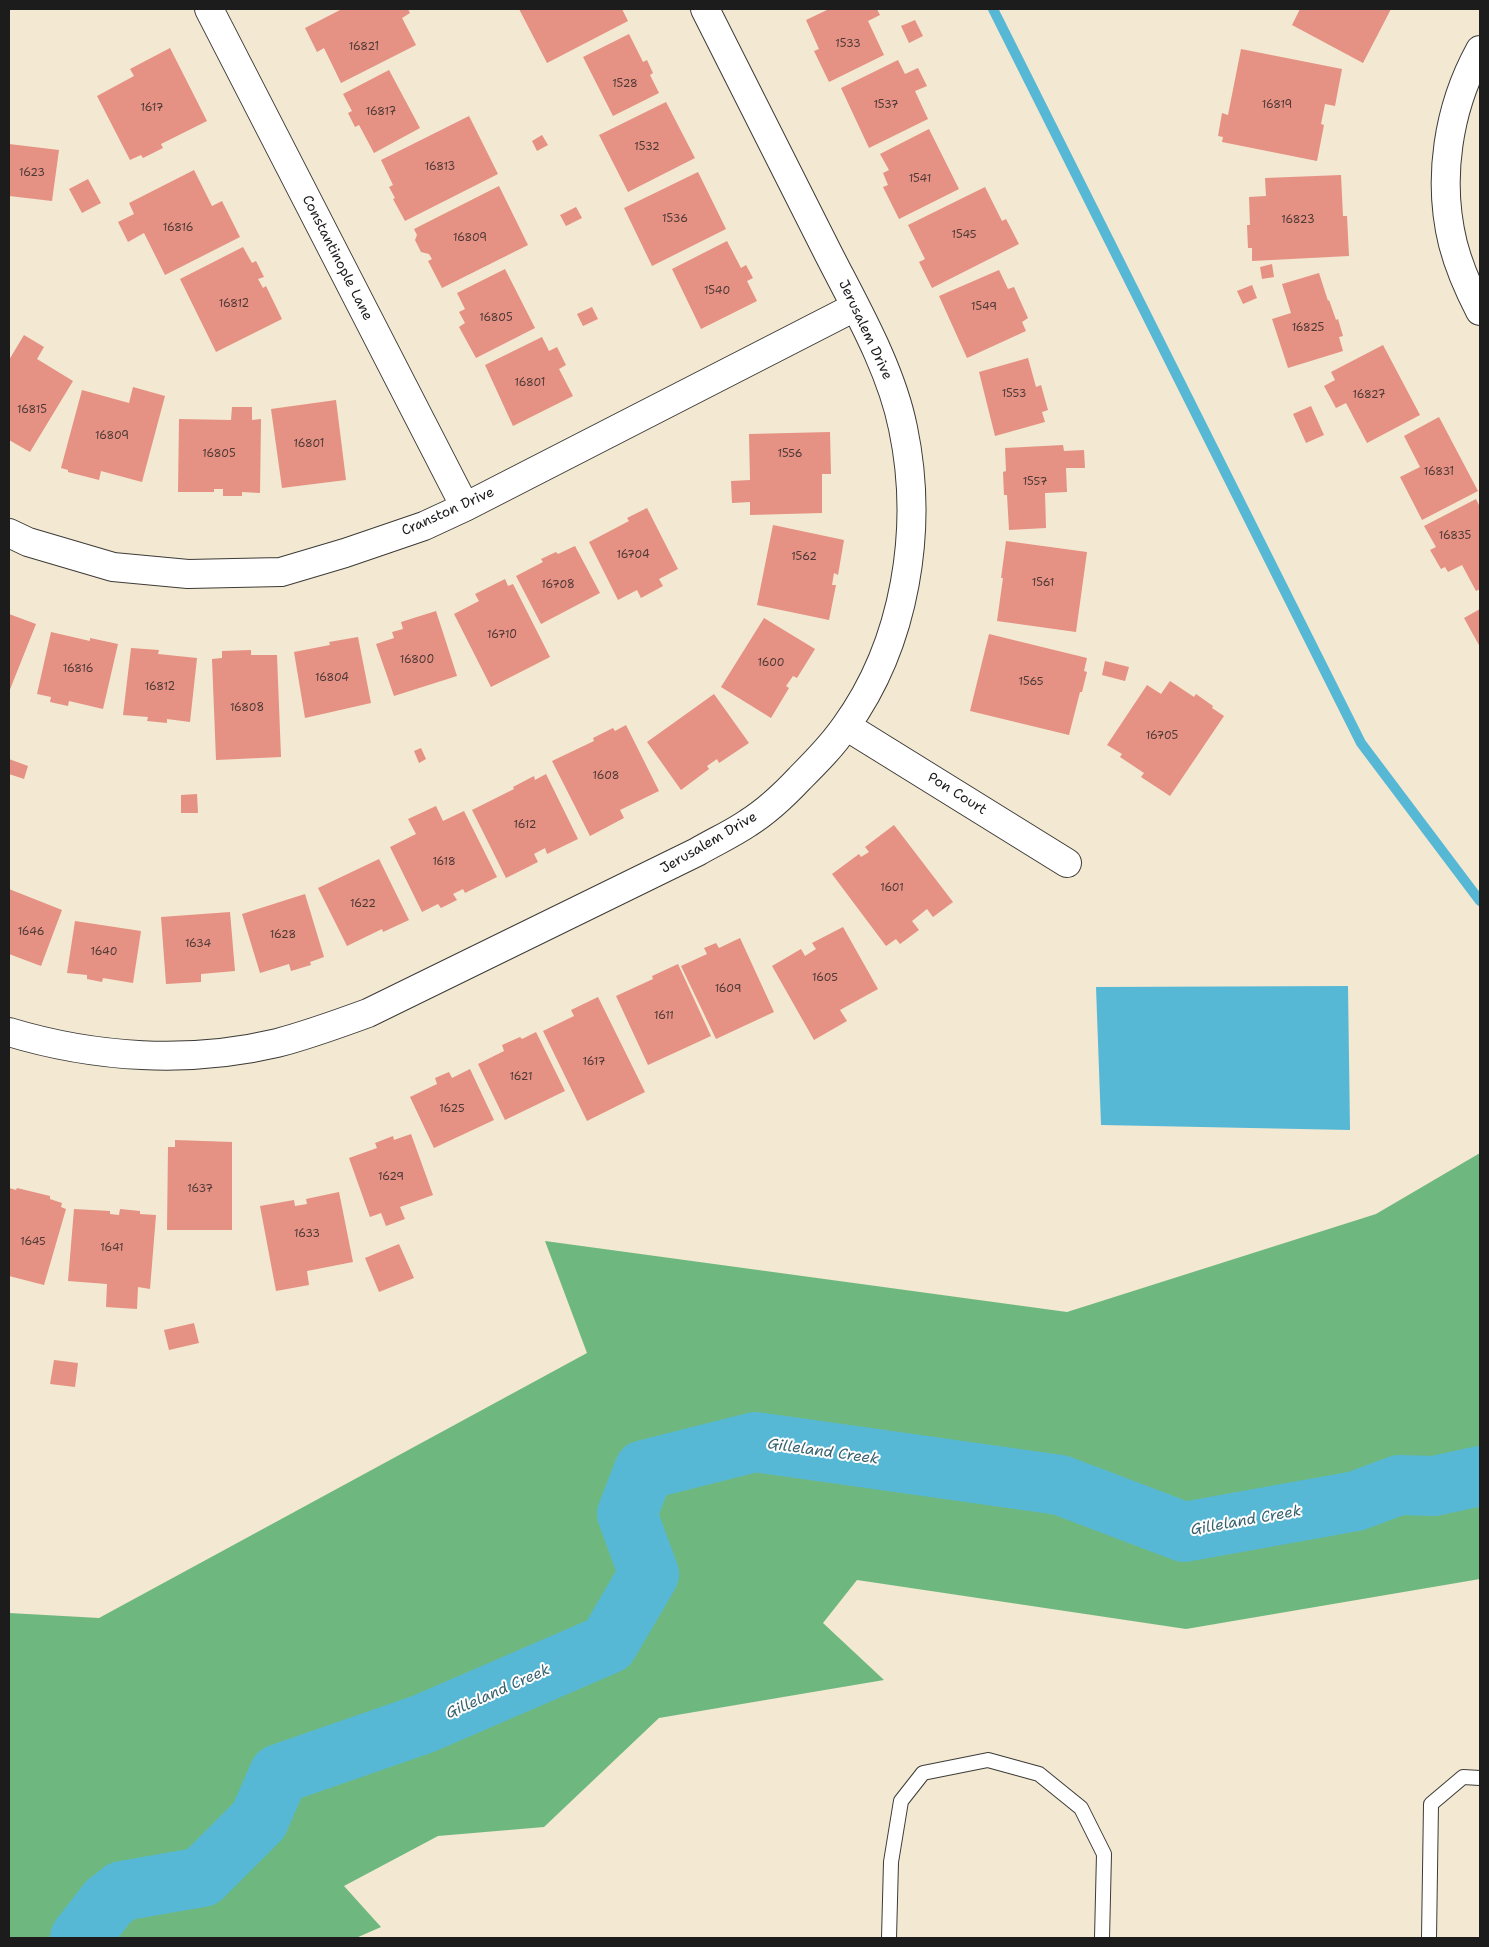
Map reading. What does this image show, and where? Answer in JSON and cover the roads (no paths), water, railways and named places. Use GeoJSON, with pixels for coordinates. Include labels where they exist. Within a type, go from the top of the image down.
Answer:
{"type":"FeatureCollection","features":[{"type":"Feature","properties":{"kind":"street","name":"Constantinople Lane"},"geometry":{"type":"LineString","coordinates":[[209,9],[465,507]]}},
{"type":"Feature","properties":{"kind":"street","name":"Jerusalem Drive"},"geometry":{"type":"LineString","coordinates":[[9,1032],[52,1044],[112,1053],[178,1056],[222,1053],[311,1034],[368,1013],[697,852],[749,823],[787,792],[821,757],[846,726],[875,676],[891,636],[904,589],[912,529],[911,480],[903,427],[887,373],[706,9]]}},
{"type":"Feature","properties":{"kind":"street"},"geometry":{"type":"LineString","coordinates":[[1480,50],[1456,106],[1447,147],[1446,196],[1453,244],[1469,290],[1480,311]]}},
{"type":"Feature","properties":{"kind":"street","name":"Cranston Drive"},"geometry":{"type":"LineString","coordinates":[[9,532],[28,542],[113,567],[188,574],[281,572],[415,529],[465,507],[855,307]]}},
{"type":"Feature","properties":{"kind":"street","name":"Pon Court"},"geometry":{"type":"LineString","coordinates":[[846,726],[1067,863]]}},
{"type":"Feature","properties":{"kind":"lane"},"geometry":{"type":"LineString","coordinates":[[889,1938],[891,1862],[901,1801],[923,1774],[988,1760],[1039,1774],[1081,1808],[1104,1854],[1102,1938]]}},
{"type":"Feature","properties":{"kind":"lane"},"geometry":{"type":"LineString","coordinates":[[1429,1938],[1431,1804],[1463,1777],[1480,1778]]}},
{"type":"Feature","properties":{"kind":"water"},"geometry":{"type":"Polygon","coordinates":[[[1348,986],[1350,1130],[1101,1125],[1096,987],[1348,986]]]}},
{"type":"Feature","properties":{"kind":"waterway"},"geometry":{"type":"LineString","coordinates":[[993,9],[1361,743],[1480,901]]}},
{"type":"Feature","properties":{"kind":"waterway","name":"Gilleland Creek"},"geometry":{"type":"LineString","coordinates":[[80,1938],[108,1902],[122,1891],[202,1877],[259,1820],[279,1774],[423,1724],[608,1644],[649,1574],[627,1514],[644,1470],[755,1442],[1060,1485],[1184,1532],[1356,1501],[1399,1485],[1434,1486],[1480,1476]]}}]}
